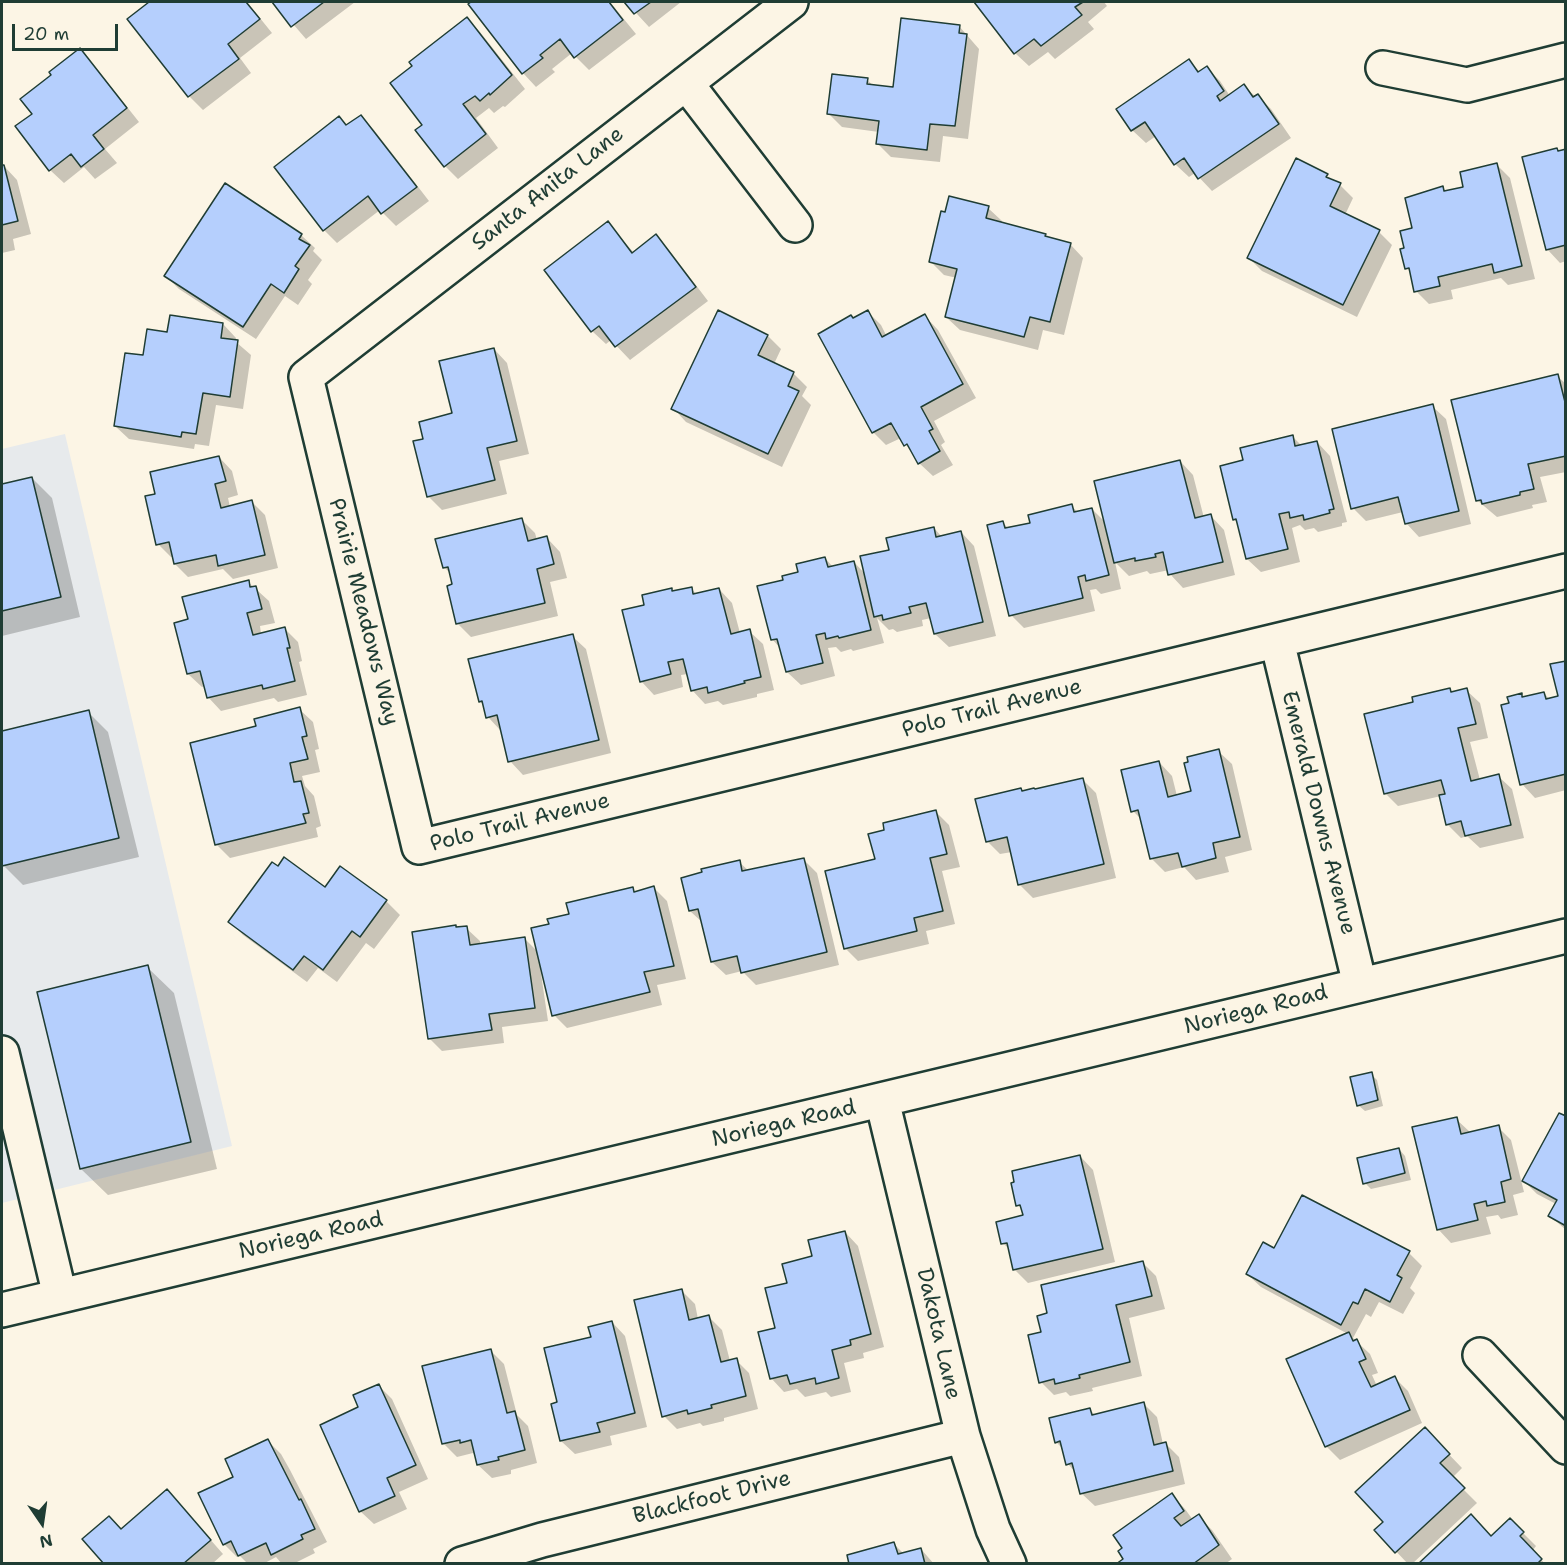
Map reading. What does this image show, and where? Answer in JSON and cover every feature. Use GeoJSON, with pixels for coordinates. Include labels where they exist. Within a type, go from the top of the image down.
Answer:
{"type":"FeatureCollection","features":[{"type":"Feature","properties":{"kind":"street","name":"Santa Anita Lane"},"geometry":{"type":"LineString","coordinates":[[306,377],[791,2]]}},
{"type":"Feature","properties":{"kind":"street"},"geometry":{"type":"LineString","coordinates":[[1383,68],[1467,84],[1566,60]]}},
{"type":"Feature","properties":{"kind":"street"},"geometry":{"type":"LineString","coordinates":[[686,83],[795,225]]}},
{"type":"Feature","properties":{"kind":"street","name":"Prairie Meadows Way"},"geometry":{"type":"LineString","coordinates":[[306,377],[419,847]]}},
{"type":"Feature","properties":{"kind":"street","name":"Polo Trail Avenue"},"geometry":{"type":"LineString","coordinates":[[419,847],[1566,571]]}},
{"type":"Feature","properties":{"kind":"street","name":"Emerald Downs Avenue"},"geometry":{"type":"LineString","coordinates":[[1277,641],[1360,985]]}},
{"type":"Feature","properties":{"kind":"street","name":"Noriega Road"},"geometry":{"type":"LineString","coordinates":[[2,1310],[1566,936]]}},
{"type":"Feature","properties":{"kind":"street"},"geometry":{"type":"LineString","coordinates":[[2,1053],[11,1137],[60,1296]]}},
{"type":"Feature","properties":{"kind":"street","name":"Dakota Lane"},"geometry":{"type":"LineString","coordinates":[[882,1100],[963,1436],[993,1529],[1009,1563]]}},
{"type":"Feature","properties":{"kind":"street"},"geometry":{"type":"LineString","coordinates":[[1480,1355],[1566,1447]]}},
{"type":"Feature","properties":{"kind":"street","name":"Blackfoot Drive"},"geometry":{"type":"LineString","coordinates":[[462,1563],[542,1539],[963,1436]]}},
{"type":"Feature","properties":{"kind":"shaded area"},"geometry":{"type":"Polygon","coordinates":[[[65,434],[232,1146],[2,1203],[2,449],[65,434]]]}},
{"type":"Feature","properties":{"kind":"building"},"geometry":{"type":"Polygon","coordinates":[[[149,2],[246,2],[260,19],[228,44],[239,59],[188,97],[127,19],[149,2]]]}},
{"type":"Feature","properties":{"kind":"building"},"geometry":{"type":"Polygon","coordinates":[[[272,2],[324,2],[291,27],[272,2]]]}},
{"type":"Feature","properties":{"kind":"building"},"geometry":{"type":"Polygon","coordinates":[[[471,2],[609,2],[623,20],[574,58],[560,39],[540,55],[543,58],[522,74],[468,4],[471,2]]]}},
{"type":"Feature","properties":{"kind":"building"},"geometry":{"type":"Polygon","coordinates":[[[624,2],[651,2],[634,14],[624,2]]]}},
{"type":"Feature","properties":{"kind":"building"},"geometry":{"type":"Polygon","coordinates":[[[974,2],[1083,2],[1075,7],[1082,15],[1041,46],[1034,39],[1014,54],[974,2]]]}},
{"type":"Feature","properties":{"kind":"building"},"geometry":{"type":"Polygon","coordinates":[[[467,17],[512,75],[480,101],[475,96],[463,104],[486,134],[444,167],[415,130],[422,125],[390,83],[412,66],[409,62],[467,17]]]}},
{"type":"Feature","properties":{"kind":"building"},"geometry":{"type":"Polygon","coordinates":[[[901,18],[960,25],[959,33],[967,34],[955,126],[930,124],[927,150],[876,144],[879,121],[827,114],[832,74],[868,78],[867,84],[893,87],[901,18]]]}},
{"type":"Feature","properties":{"kind":"building"},"geometry":{"type":"Polygon","coordinates":[[[80,48],[127,108],[93,135],[104,149],[81,167],[71,154],[49,171],[15,126],[32,114],[20,99],[80,48]]]}},
{"type":"Feature","properties":{"kind":"building"},"geometry":{"type":"Polygon","coordinates":[[[1189,59],[1198,72],[1207,66],[1224,91],[1217,96],[1220,101],[1244,84],[1253,97],[1258,94],[1279,124],[1198,179],[1184,158],[1174,165],[1145,122],[1131,131],[1116,109],[1189,59]]]}},
{"type":"Feature","properties":{"kind":"building"},"geometry":{"type":"Polygon","coordinates":[[[361,115],[417,187],[381,214],[368,196],[323,231],[274,167],[339,116],[346,125],[361,115]]]}},
{"type":"Feature","properties":{"kind":"building"},"geometry":{"type":"Polygon","coordinates":[[[1557,148],[1558,151],[1566,149],[1566,245],[1546,250],[1522,157],[1557,148]]]}},
{"type":"Feature","properties":{"kind":"building"},"geometry":{"type":"Polygon","coordinates":[[[1296,158],[1328,174],[1326,177],[1341,183],[1330,206],[1380,230],[1343,305],[1247,258],[1296,158]]]}},
{"type":"Feature","properties":{"kind":"building"},"geometry":{"type":"Polygon","coordinates":[[[1497,163],[1522,266],[1494,273],[1492,264],[1438,277],[1440,286],[1414,292],[1409,268],[1405,269],[1400,249],[1404,248],[1400,231],[1412,228],[1405,198],[1443,186],[1444,191],[1463,187],[1460,172],[1497,163]]]}},
{"type":"Feature","properties":{"kind":"building"},"geometry":{"type":"Polygon","coordinates":[[[2,165],[4,165],[18,221],[2,225],[2,165]]]}},
{"type":"Feature","properties":{"kind":"building"},"geometry":{"type":"Polygon","coordinates":[[[225,183],[302,234],[299,239],[310,245],[295,266],[299,269],[284,293],[271,284],[243,327],[164,276],[225,183]]]}},
{"type":"Feature","properties":{"kind":"building"},"geometry":{"type":"Polygon","coordinates":[[[949,196],[989,206],[986,218],[1071,243],[1050,322],[1030,317],[1024,337],[945,317],[957,269],[929,262],[941,211],[945,212],[949,196]]]}},
{"type":"Feature","properties":{"kind":"building"},"geometry":{"type":"Polygon","coordinates":[[[608,221],[632,253],[656,234],[696,287],[615,347],[599,326],[591,332],[544,270],[608,221]]]}},
{"type":"Feature","properties":{"kind":"building"},"geometry":{"type":"Polygon","coordinates":[[[718,310],[768,335],[758,355],[794,372],[788,386],[799,391],[768,454],[671,409],[718,310]]]}},
{"type":"Feature","properties":{"kind":"building"},"geometry":{"type":"Polygon","coordinates":[[[868,310],[882,337],[925,314],[963,384],[921,407],[933,429],[929,431],[940,451],[918,464],[907,444],[904,446],[891,423],[872,433],[818,334],[851,315],[853,318],[868,310]]]}},
{"type":"Feature","properties":{"kind":"building"},"geometry":{"type":"Polygon","coordinates":[[[170,315],[223,323],[221,338],[238,340],[230,397],[203,393],[196,434],[182,432],[181,437],[114,426],[125,353],[143,355],[147,329],[167,332],[170,315]]]}},
{"type":"Feature","properties":{"kind":"building"},"geometry":{"type":"Polygon","coordinates":[[[494,348],[517,441],[487,448],[495,480],[427,497],[413,441],[423,439],[419,422],[452,413],[439,361],[494,348]]]}},
{"type":"Feature","properties":{"kind":"building"},"geometry":{"type":"Polygon","coordinates":[[[1558,374],[1566,406],[1566,456],[1528,464],[1534,489],[1520,492],[1520,495],[1482,504],[1481,500],[1476,501],[1451,400],[1558,374]]]}},
{"type":"Feature","properties":{"kind":"building"},"geometry":{"type":"Polygon","coordinates":[[[1433,404],[1459,511],[1405,524],[1398,497],[1351,509],[1332,429],[1433,404]]]}},
{"type":"Feature","properties":{"kind":"building"},"geometry":{"type":"Polygon","coordinates":[[[1293,435],[1295,446],[1317,441],[1334,509],[1329,510],[1330,513],[1304,520],[1303,515],[1290,518],[1289,512],[1279,514],[1288,549],[1246,559],[1236,519],[1233,520],[1220,466],[1243,460],[1240,448],[1293,435]]]}},
{"type":"Feature","properties":{"kind":"building"},"geometry":{"type":"Polygon","coordinates":[[[219,456],[226,481],[215,484],[221,508],[252,500],[265,555],[218,566],[216,555],[174,564],[169,542],[156,545],[145,496],[155,494],[150,472],[219,456]]]}},
{"type":"Feature","properties":{"kind":"building"},"geometry":{"type":"Polygon","coordinates":[[[1180,460],[1195,518],[1211,514],[1223,562],[1168,575],[1163,552],[1155,554],[1156,557],[1135,561],[1135,558],[1114,563],[1094,481],[1180,460]]]}},
{"type":"Feature","properties":{"kind":"building"},"geometry":{"type":"Polygon","coordinates":[[[32,477],[61,597],[2,611],[2,484],[32,477]]]}},
{"type":"Feature","properties":{"kind":"building"},"geometry":{"type":"Polygon","coordinates":[[[1072,504],[1074,512],[1092,508],[1109,575],[1086,581],[1085,575],[1078,577],[1083,598],[1009,616],[987,525],[1003,521],[1005,528],[1030,523],[1028,515],[1072,504]]]}},
{"type":"Feature","properties":{"kind":"building"},"geometry":{"type":"Polygon","coordinates":[[[522,518],[528,541],[547,536],[554,564],[537,569],[545,603],[456,624],[447,586],[452,584],[448,567],[443,568],[435,539],[522,518]]]}},
{"type":"Feature","properties":{"kind":"building"},"geometry":{"type":"Polygon","coordinates":[[[934,527],[936,537],[961,531],[983,622],[934,634],[926,603],[909,607],[911,613],[883,620],[882,615],[874,617],[860,556],[889,550],[886,538],[934,527]]]}},
{"type":"Feature","properties":{"kind":"building"},"geometry":{"type":"Polygon","coordinates":[[[825,557],[828,567],[854,561],[871,630],[839,638],[838,636],[826,639],[825,633],[816,635],[823,663],[786,672],[777,639],[771,640],[757,586],[783,580],[782,576],[798,572],[796,564],[825,557]]]}},
{"type":"Feature","properties":{"kind":"building"},"geometry":{"type":"Polygon","coordinates":[[[249,580],[250,587],[256,586],[262,609],[247,613],[253,635],[285,627],[290,648],[287,648],[295,681],[263,689],[262,685],[207,698],[200,671],[187,674],[174,623],[188,619],[182,597],[249,580]]]}},
{"type":"Feature","properties":{"kind":"building"},"geometry":{"type":"Polygon","coordinates":[[[692,587],[693,594],[719,588],[731,634],[750,629],[761,677],[708,693],[707,687],[691,691],[683,659],[668,662],[671,674],[640,682],[622,610],[644,605],[642,595],[672,588],[672,591],[692,587]]]}},
{"type":"Feature","properties":{"kind":"building"},"geometry":{"type":"Polygon","coordinates":[[[573,634],[599,740],[508,762],[497,715],[486,718],[482,701],[479,702],[468,659],[573,634]]]}},
{"type":"Feature","properties":{"kind":"building"},"geometry":{"type":"Polygon","coordinates":[[[1566,661],[1566,774],[1520,785],[1501,705],[1509,703],[1507,697],[1522,693],[1522,697],[1544,692],[1546,699],[1558,696],[1550,664],[1566,661]]]}},
{"type":"Feature","properties":{"kind":"building"},"geometry":{"type":"Polygon","coordinates":[[[1450,688],[1451,692],[1467,688],[1476,724],[1458,728],[1471,781],[1499,774],[1511,825],[1465,836],[1461,821],[1446,825],[1439,795],[1445,794],[1441,780],[1384,794],[1364,714],[1413,702],[1412,697],[1450,688]]]}},
{"type":"Feature","properties":{"kind":"building"},"geometry":{"type":"Polygon","coordinates":[[[300,707],[307,736],[302,737],[308,759],[290,763],[294,782],[301,781],[309,813],[303,814],[306,823],[215,845],[190,743],[256,726],[254,719],[300,707]]]}},
{"type":"Feature","properties":{"kind":"building"},"geometry":{"type":"Polygon","coordinates":[[[89,710],[119,838],[2,866],[2,731],[89,710]]]}},
{"type":"Feature","properties":{"kind":"building"},"geometry":{"type":"Polygon","coordinates":[[[1219,749],[1240,837],[1213,843],[1216,858],[1182,867],[1178,853],[1150,859],[1138,810],[1131,812],[1121,770],[1159,761],[1168,797],[1191,791],[1184,763],[1188,762],[1187,757],[1219,749]]]}},
{"type":"Feature","properties":{"kind":"building"},"geometry":{"type":"Polygon","coordinates":[[[1083,778],[1104,864],[1018,885],[1007,837],[986,842],[975,799],[1021,788],[1022,791],[1035,789],[1083,778]]]}},
{"type":"Feature","properties":{"kind":"building"},"geometry":{"type":"Polygon","coordinates":[[[936,810],[947,854],[930,858],[943,911],[914,918],[917,931],[844,949],[825,871],[875,859],[868,834],[884,830],[883,823],[936,810]]]}},
{"type":"Feature","properties":{"kind":"building"},"geometry":{"type":"Polygon","coordinates":[[[284,857],[325,887],[340,866],[387,900],[360,937],[352,931],[323,970],[304,956],[293,970],[228,922],[272,862],[278,866],[284,857]]]}},
{"type":"Feature","properties":{"kind":"building"},"geometry":{"type":"Polygon","coordinates":[[[804,858],[827,952],[741,973],[737,956],[711,962],[698,909],[689,911],[681,878],[702,872],[701,869],[740,860],[742,871],[804,858]]]}},
{"type":"Feature","properties":{"kind":"building"},"geometry":{"type":"Polygon","coordinates":[[[654,886],[674,966],[644,972],[650,992],[552,1016],[531,928],[549,924],[547,919],[569,914],[566,903],[633,887],[634,892],[654,886]]]}},
{"type":"Feature","properties":{"kind":"building"},"geometry":{"type":"Polygon","coordinates":[[[456,925],[456,927],[467,926],[470,945],[525,937],[535,1008],[489,1014],[492,1030],[428,1039],[412,932],[456,925]]]}},
{"type":"Feature","properties":{"kind":"building"},"geometry":{"type":"Polygon","coordinates":[[[148,965],[191,1142],[80,1169],[37,992],[148,965]]]}},
{"type":"Feature","properties":{"kind":"building"},"geometry":{"type":"Polygon","coordinates":[[[1372,1072],[1378,1100],[1357,1106],[1350,1077],[1372,1072]]]}},
{"type":"Feature","properties":{"kind":"building"},"geometry":{"type":"Polygon","coordinates":[[[1559,1113],[1566,1116],[1566,1226],[1548,1216],[1557,1200],[1522,1181],[1559,1113]]]}},
{"type":"Feature","properties":{"kind":"building"},"geometry":{"type":"Polygon","coordinates":[[[1457,1117],[1461,1134],[1499,1125],[1511,1179],[1501,1182],[1505,1202],[1487,1206],[1486,1201],[1474,1204],[1478,1220],[1437,1230],[1412,1127],[1457,1117]]]}},
{"type":"Feature","properties":{"kind":"building"},"geometry":{"type":"Polygon","coordinates":[[[1399,1148],[1405,1173],[1363,1184],[1357,1158],[1399,1148]]]}},
{"type":"Feature","properties":{"kind":"building"},"geometry":{"type":"Polygon","coordinates":[[[1080,1155],[1103,1249],[1013,1270],[1007,1243],[1001,1244],[996,1222],[1023,1215],[1020,1205],[1016,1206],[1011,1183],[1014,1182],[1012,1171],[1080,1155]]]}},
{"type":"Feature","properties":{"kind":"building"},"geometry":{"type":"Polygon","coordinates":[[[1302,1195],[1410,1251],[1397,1275],[1402,1278],[1390,1302],[1365,1289],[1358,1304],[1353,1302],[1341,1325],[1246,1274],[1263,1242],[1274,1248],[1302,1195]]]}},
{"type":"Feature","properties":{"kind":"building"},"geometry":{"type":"Polygon","coordinates":[[[845,1231],[871,1334],[850,1340],[851,1345],[832,1350],[839,1378],[816,1384],[815,1378],[790,1384],[787,1375],[770,1379],[758,1332],[775,1328],[765,1288],[787,1283],[782,1264],[812,1256],[808,1240],[845,1231]]]}},
{"type":"Feature","properties":{"kind":"building"},"geometry":{"type":"Polygon","coordinates":[[[1143,1261],[1152,1296],[1116,1305],[1130,1362],[1079,1375],[1080,1378],[1055,1384],[1054,1379],[1039,1383],[1028,1335],[1041,1332],[1037,1316],[1047,1313],[1041,1285],[1143,1261]]]}},
{"type":"Feature","properties":{"kind":"building"},"geometry":{"type":"Polygon","coordinates":[[[682,1289],[689,1320],[709,1315],[721,1362],[737,1358],[746,1396],[688,1414],[687,1410],[662,1417],[634,1300],[682,1289]]]}},
{"type":"Feature","properties":{"kind":"building"},"geometry":{"type":"Polygon","coordinates":[[[612,1321],[635,1413],[597,1423],[600,1432],[560,1441],[551,1404],[557,1402],[544,1348],[591,1337],[588,1327],[612,1321]]]}},
{"type":"Feature","properties":{"kind":"building"},"geometry":{"type":"Polygon","coordinates":[[[1349,1332],[1353,1341],[1357,1339],[1366,1359],[1359,1362],[1371,1387],[1395,1376],[1410,1410],[1325,1447],[1286,1359],[1349,1332]]]}},
{"type":"Feature","properties":{"kind":"building"},"geometry":{"type":"Polygon","coordinates":[[[491,1349],[507,1413],[515,1411],[525,1450],[477,1465],[471,1440],[442,1444],[422,1366],[491,1349]]]}},
{"type":"Feature","properties":{"kind":"building"},"geometry":{"type":"Polygon","coordinates":[[[379,1384],[416,1465],[387,1478],[395,1496],[359,1512],[320,1425],[358,1407],[353,1395],[379,1384]]]}},
{"type":"Feature","properties":{"kind":"building"},"geometry":{"type":"Polygon","coordinates":[[[1144,1402],[1154,1445],[1166,1442],[1173,1471],[1080,1494],[1072,1463],[1066,1465],[1060,1441],[1055,1443],[1049,1418],[1090,1408],[1092,1415],[1144,1402]]]}},
{"type":"Feature","properties":{"kind":"building"},"geometry":{"type":"Polygon","coordinates":[[[1425,1427],[1450,1454],[1440,1463],[1465,1488],[1395,1553],[1374,1530],[1383,1522],[1355,1492],[1425,1427]]]}},
{"type":"Feature","properties":{"kind":"building"},"geometry":{"type":"Polygon","coordinates":[[[268,1439],[315,1529],[301,1535],[303,1539],[271,1555],[266,1543],[238,1556],[231,1541],[223,1545],[198,1493],[233,1477],[225,1459],[268,1439]]]}},
{"type":"Feature","properties":{"kind":"building"},"geometry":{"type":"Polygon","coordinates":[[[167,1489],[211,1540],[183,1564],[104,1564],[82,1539],[109,1516],[121,1529],[167,1489]]]}},
{"type":"Feature","properties":{"kind":"building"},"geometry":{"type":"Polygon","coordinates":[[[1172,1493],[1184,1511],[1174,1518],[1181,1526],[1199,1514],[1219,1545],[1193,1564],[1116,1564],[1123,1559],[1118,1551],[1122,1548],[1113,1535],[1172,1493]]]}},
{"type":"Feature","properties":{"kind":"building"},"geometry":{"type":"Polygon","coordinates":[[[1471,1514],[1491,1536],[1510,1518],[1524,1532],[1520,1536],[1542,1559],[1537,1564],[1418,1564],[1471,1514]]]}},
{"type":"Feature","properties":{"kind":"building"},"geometry":{"type":"Polygon","coordinates":[[[894,1542],[898,1554],[921,1548],[925,1564],[849,1564],[847,1555],[894,1542]]]}}]}
